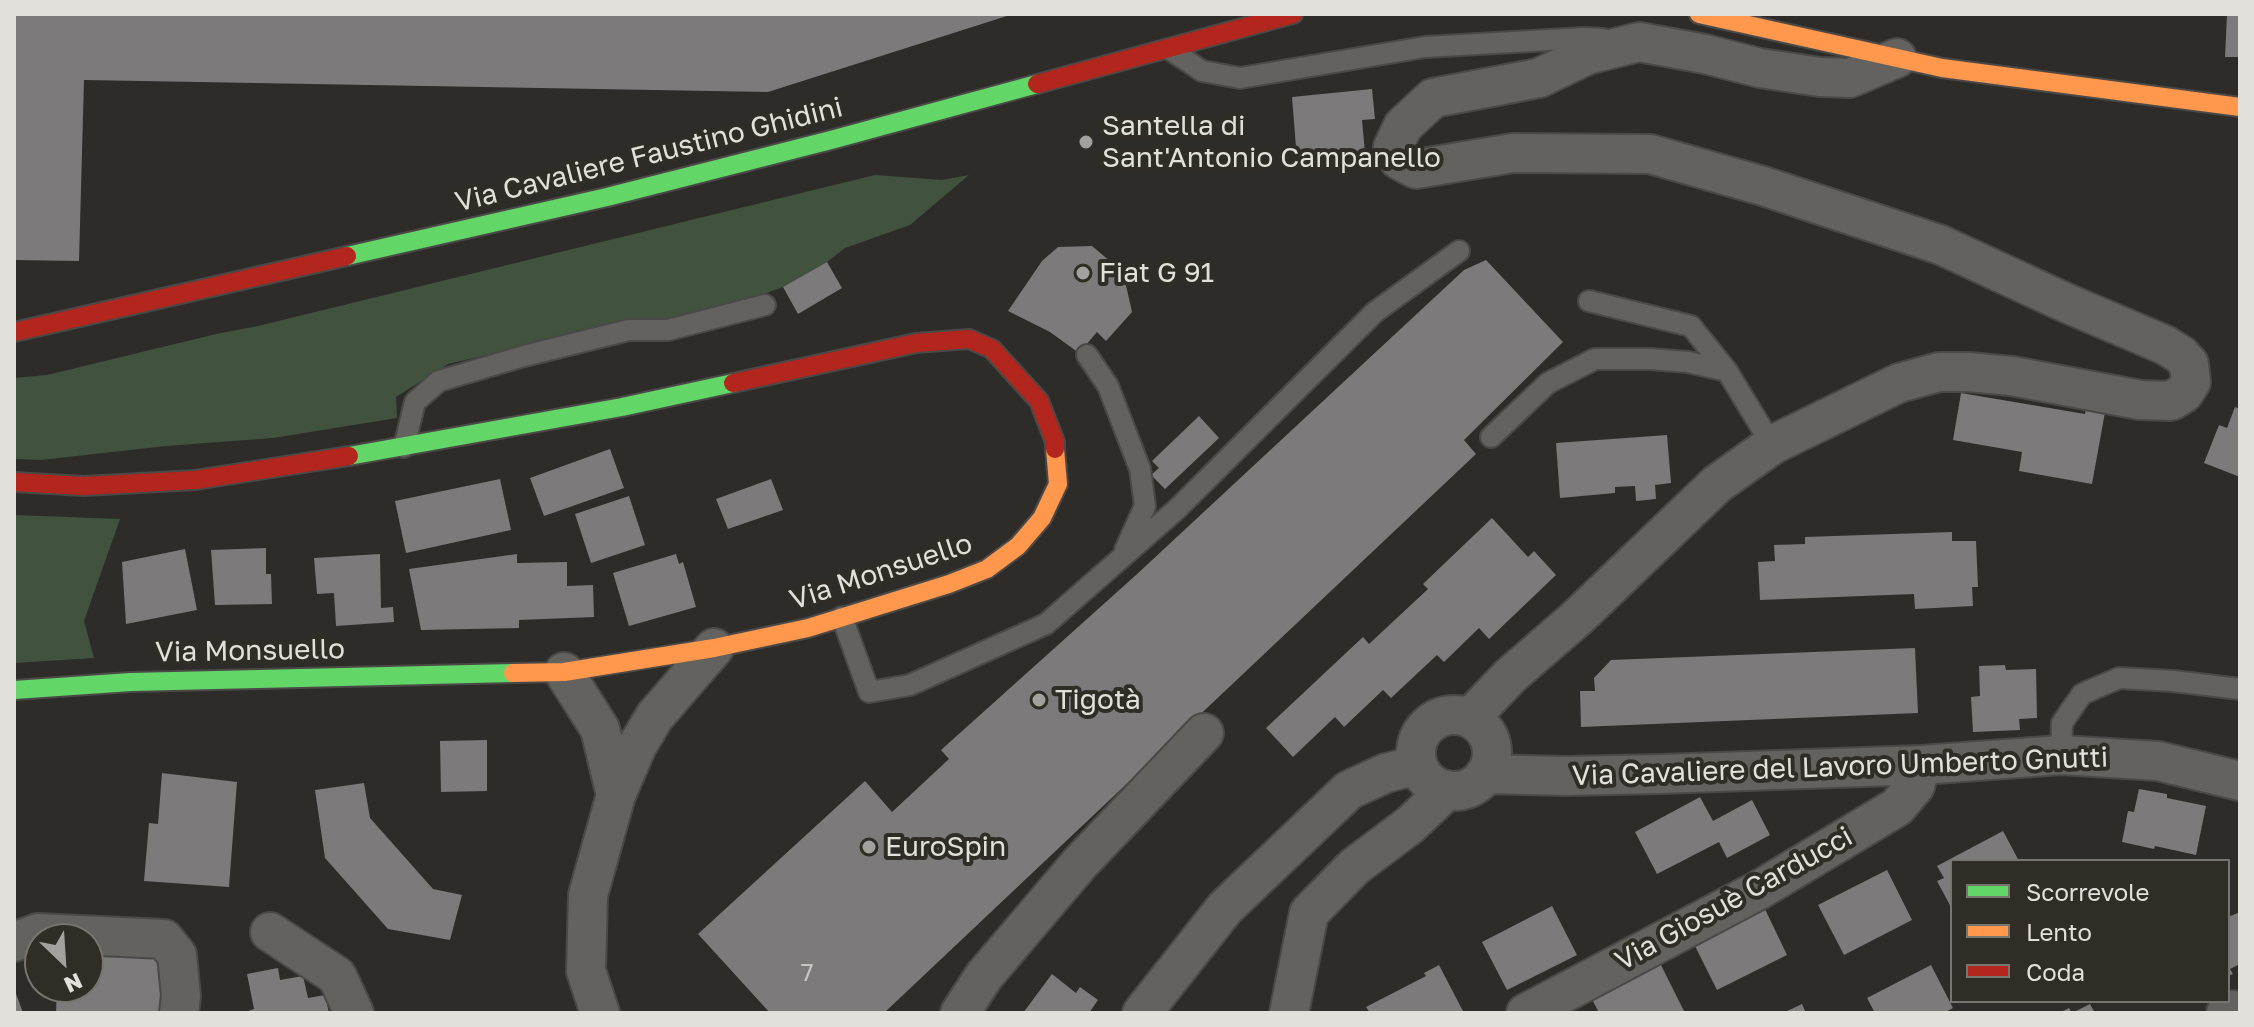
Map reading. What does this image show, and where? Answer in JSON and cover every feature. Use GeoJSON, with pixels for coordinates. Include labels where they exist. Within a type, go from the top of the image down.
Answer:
{"type":"FeatureCollection","features":[{"type":"Feature","properties":{"kind":"main road","name":"Via Cavaliere Faustino Ghidini"},"geometry":{"type":"LineString","coordinates":[[14,332],[607,197],[831,140],[1293,14]]}},
{"type":"Feature","properties":{"kind":"main road"},"geometry":{"type":"LineString","coordinates":[[1699,14],[1942,68],[2240,107]]}},
{"type":"Feature","properties":{"kind":"main road","name":"Via Monsuello"},"geometry":{"type":"LineString","coordinates":[[14,482],[84,486],[195,480],[404,447],[622,407],[916,343],[969,339],[992,349],[1039,401],[1055,442],[1058,484],[1042,518],[1018,546],[987,569],[808,628],[714,648],[564,672],[131,682],[14,690]]}},
{"type":"Feature","properties":{"kind":"street"},"geometry":{"type":"LineString","coordinates":[[1470,718],[1510,676],[1578,617],[1717,484],[1772,445],[1899,383],[1939,372],[1968,372],[2012,376],[2140,400],[2171,401],[2184,393],[2191,382],[2189,364],[2165,345],[1941,245],[1763,186],[1650,154],[1513,153],[1416,169],[1399,160],[1393,147],[1403,126],[1433,98],[1539,78],[1587,55],[1639,42],[1760,68],[1820,77],[1850,78],[1897,58]]}},
{"type":"Feature","properties":{"kind":"street"},"geometry":{"type":"LineString","coordinates":[[600,1013],[586,971],[588,895],[616,795],[637,746],[655,716],[714,648]]}},
{"type":"Feature","properties":{"kind":"street"},"geometry":{"type":"LineString","coordinates":[[564,672],[600,729],[616,795]]}},
{"type":"Feature","properties":{"kind":"street"},"geometry":{"type":"LineString","coordinates":[[1289,1013],[1309,913],[1354,867],[1410,825],[1447,790],[1429,782],[1418,765],[1418,741],[1424,730],[1433,721],[1445,716],[1470,718],[1488,738],[1490,762],[1485,774]]}},
{"type":"Feature","properties":{"kind":"street"},"geometry":{"type":"LineString","coordinates":[[960,1013],[984,976],[1080,863],[1204,733]]}},
{"type":"Feature","properties":{"kind":"street","name":"Via Cavaliere del Lavoro Umberto Gnutti"},"geometry":{"type":"LineString","coordinates":[[1447,790],[1469,788],[1485,774],[1565,776],[1921,765],[2061,755],[2158,761],[2240,781]]}},
{"type":"Feature","properties":{"kind":"street"},"geometry":{"type":"LineString","coordinates":[[1142,1013],[1225,908],[1349,790],[1386,773],[1418,765]]}},
{"type":"Feature","properties":{"kind":"street","name":"Via Giosuè Carducci"},"geometry":{"type":"LineString","coordinates":[[1526,1013],[1759,890],[1897,807],[1915,786],[1921,765]]}},
{"type":"Feature","properties":{"kind":"street"},"geometry":{"type":"LineString","coordinates":[[270,932],[337,976],[354,1013]]}},
{"type":"Feature","properties":{"kind":"street"},"geometry":{"type":"LineString","coordinates":[[14,942],[38,933],[164,939],[177,955],[181,996],[179,1013]]}},
{"type":"Feature","properties":{"kind":"street"},"geometry":{"type":"LineString","coordinates":[[2226,1013],[2240,1011]]}},
{"type":"Feature","properties":{"kind":"lane"},"geometry":{"type":"LineString","coordinates":[[1167,47],[1202,71],[1240,78],[1425,47],[1584,38],[1639,42]]}},
{"type":"Feature","properties":{"kind":"lane"},"geometry":{"type":"LineString","coordinates":[[842,617],[869,692],[910,685],[1046,624],[1177,509],[1375,312],[1459,251]]}},
{"type":"Feature","properties":{"kind":"lane"},"geometry":{"type":"LineString","coordinates":[[1589,301],[1691,326],[1727,371],[1772,445]]}},
{"type":"Feature","properties":{"kind":"lane"},"geometry":{"type":"LineString","coordinates":[[404,447],[415,402],[439,381],[629,330],[668,330],[765,305]]}},
{"type":"Feature","properties":{"kind":"lane"},"geometry":{"type":"LineString","coordinates":[[1087,355],[1108,386],[1140,469],[1145,506],[1122,557]]}},
{"type":"Feature","properties":{"kind":"lane"},"geometry":{"type":"LineString","coordinates":[[1491,437],[1548,383],[1595,359],[1688,362],[1727,371]]}},
{"type":"Feature","properties":{"kind":"lane"},"geometry":{"type":"LineString","coordinates":[[2061,755],[2062,723],[2082,694],[2119,678],[2240,689]]}},
{"type":"Feature","properties":{"kind":"green space"},"geometry":{"type":"Polygon","coordinates":[[[875,175],[942,180],[969,175],[910,225],[845,248],[783,287],[726,308],[683,319],[611,326],[448,364],[396,397],[397,418],[273,438],[41,460],[14,459],[14,378],[47,375],[258,326],[875,175]]]}},
{"type":"Feature","properties":{"kind":"green space"},"geometry":{"type":"Polygon","coordinates":[[[14,515],[120,519],[84,621],[94,658],[14,663],[14,515]]]}},
{"type":"Feature","properties":{"kind":"building"},"geometry":{"type":"Polygon","coordinates":[[[14,14],[1010,15],[768,92],[84,80],[79,261],[14,260],[14,14]]]}},
{"type":"Feature","properties":{"kind":"building"},"geometry":{"type":"Polygon","coordinates":[[[2227,14],[2240,14],[2240,57],[2225,57],[2227,14]]]}},
{"type":"Feature","properties":{"kind":"building"},"geometry":{"type":"Polygon","coordinates":[[[1372,89],[1375,119],[1362,120],[1365,153],[1297,160],[1292,97],[1372,89]]]}},
{"type":"Feature","properties":{"kind":"building"},"geometry":{"type":"Polygon","coordinates":[[[1092,246],[1123,272],[1132,312],[1106,341],[1097,332],[1079,353],[1050,332],[1008,311],[1042,261],[1058,247],[1092,246]]]}},
{"type":"Feature","properties":{"kind":"building"},"geometry":{"type":"Polygon","coordinates":[[[1486,260],[1563,342],[1464,440],[1476,454],[884,1013],[770,1013],[698,934],[865,781],[892,812],[949,759],[941,750],[1136,575],[1464,270],[1486,260]]]}},
{"type":"Feature","properties":{"kind":"building"},"geometry":{"type":"Polygon","coordinates":[[[827,262],[842,288],[798,314],[783,287],[827,262]]]}},
{"type":"Feature","properties":{"kind":"building"},"geometry":{"type":"Polygon","coordinates":[[[1961,393],[2085,414],[2086,408],[2105,412],[2092,484],[2019,471],[2022,452],[1953,440],[1961,393]]]}},
{"type":"Feature","properties":{"kind":"building"},"geometry":{"type":"Polygon","coordinates":[[[2235,407],[2240,409],[2240,477],[2204,463],[2219,425],[2227,428],[2235,407]]]}},
{"type":"Feature","properties":{"kind":"building"},"geometry":{"type":"Polygon","coordinates":[[[1199,416],[1219,438],[1165,489],[1151,475],[1159,468],[1152,461],[1199,416]]]}},
{"type":"Feature","properties":{"kind":"building"},"geometry":{"type":"Polygon","coordinates":[[[1667,435],[1671,483],[1655,485],[1656,499],[1636,501],[1635,486],[1615,487],[1615,493],[1560,498],[1556,443],[1667,435]]]}},
{"type":"Feature","properties":{"kind":"building"},"geometry":{"type":"Polygon","coordinates":[[[610,449],[624,488],[544,516],[530,478],[610,449]]]}},
{"type":"Feature","properties":{"kind":"building"},"geometry":{"type":"Polygon","coordinates":[[[500,479],[511,530],[406,553],[395,501],[500,479]]]}},
{"type":"Feature","properties":{"kind":"building"},"geometry":{"type":"Polygon","coordinates":[[[771,479],[783,510],[728,529],[716,499],[771,479]]]}},
{"type":"Feature","properties":{"kind":"building"},"geometry":{"type":"Polygon","coordinates":[[[629,496],[645,545],[591,563],[575,514],[629,496]]]}},
{"type":"Feature","properties":{"kind":"building"},"geometry":{"type":"Polygon","coordinates":[[[1492,518],[1528,557],[1534,551],[1556,575],[1489,639],[1479,628],[1444,662],[1437,655],[1391,698],[1383,690],[1344,727],[1335,717],[1293,757],[1266,728],[1363,637],[1369,644],[1428,589],[1423,584],[1492,518]]]}},
{"type":"Feature","properties":{"kind":"building"},"geometry":{"type":"Polygon","coordinates":[[[1952,532],[1952,541],[1976,541],[1978,587],[1972,587],[1973,606],[1915,609],[1914,594],[1760,600],[1758,562],[1775,561],[1774,545],[1805,544],[1805,537],[1952,532]]]}},
{"type":"Feature","properties":{"kind":"building"},"geometry":{"type":"Polygon","coordinates":[[[266,548],[266,574],[271,574],[272,604],[215,605],[211,550],[266,548]]]}},
{"type":"Feature","properties":{"kind":"building"},"geometry":{"type":"Polygon","coordinates":[[[185,549],[197,610],[126,624],[122,562],[185,549]]]}},
{"type":"Feature","properties":{"kind":"building"},"geometry":{"type":"Polygon","coordinates":[[[380,554],[381,608],[393,607],[394,622],[336,626],[334,593],[317,594],[314,558],[380,554]]]}},
{"type":"Feature","properties":{"kind":"building"},"geometry":{"type":"Polygon","coordinates":[[[517,554],[517,563],[567,562],[567,586],[593,585],[594,617],[519,620],[519,628],[421,630],[409,569],[517,554]]]}},
{"type":"Feature","properties":{"kind":"building"},"geometry":{"type":"Polygon","coordinates":[[[676,554],[679,564],[683,562],[696,607],[629,626],[613,573],[676,554]]]}},
{"type":"Feature","properties":{"kind":"building"},"geometry":{"type":"Polygon","coordinates":[[[1915,648],[1918,713],[1581,727],[1580,691],[1595,691],[1594,678],[1611,660],[1915,648]]]}},
{"type":"Feature","properties":{"kind":"building"},"geometry":{"type":"Polygon","coordinates":[[[2005,665],[2006,670],[2036,669],[2037,718],[2019,719],[2020,730],[1973,732],[1971,697],[1980,696],[1979,666],[2005,665]]]}},
{"type":"Feature","properties":{"kind":"building"},"geometry":{"type":"Polygon","coordinates":[[[487,740],[487,791],[441,792],[440,741],[487,740]]]}},
{"type":"Feature","properties":{"kind":"building"},"geometry":{"type":"Polygon","coordinates":[[[162,773],[237,782],[229,887],[144,881],[149,823],[158,824],[162,773]]]}},
{"type":"Feature","properties":{"kind":"building"},"geometry":{"type":"Polygon","coordinates":[[[364,783],[370,818],[433,889],[462,895],[450,940],[388,929],[325,858],[315,790],[364,783]]]}},
{"type":"Feature","properties":{"kind":"building"},"geometry":{"type":"Polygon","coordinates":[[[2139,789],[2206,806],[2196,855],[2122,842],[2128,811],[2134,812],[2139,789]]]}},
{"type":"Feature","properties":{"kind":"building"},"geometry":{"type":"Polygon","coordinates":[[[1700,797],[1713,821],[1752,800],[1770,835],[1727,858],[1719,842],[1657,874],[1635,832],[1700,797]]]}},
{"type":"Feature","properties":{"kind":"building"},"geometry":{"type":"Polygon","coordinates":[[[2003,831],[2018,859],[1950,859],[2003,831]]]}},
{"type":"Feature","properties":{"kind":"building"},"geometry":{"type":"Polygon","coordinates":[[[1950,859],[1950,905],[1937,881],[1944,878],[1937,866],[1950,859]]]}},
{"type":"Feature","properties":{"kind":"building"},"geometry":{"type":"Polygon","coordinates":[[[1887,870],[1912,920],[1844,955],[1818,905],[1887,870]]]}},
{"type":"Feature","properties":{"kind":"building"},"geometry":{"type":"Polygon","coordinates":[[[1763,905],[1787,955],[1717,990],[1692,940],[1763,905]]]}},
{"type":"Feature","properties":{"kind":"building"},"geometry":{"type":"Polygon","coordinates":[[[1552,906],[1577,955],[1507,990],[1482,942],[1552,906]]]}},
{"type":"Feature","properties":{"kind":"building"},"geometry":{"type":"Polygon","coordinates":[[[2240,912],[2240,964],[2230,969],[2230,916],[2240,912]]]}},
{"type":"Feature","properties":{"kind":"building"},"geometry":{"type":"Polygon","coordinates":[[[104,956],[161,958],[160,986],[165,987],[164,1013],[56,1013],[56,1003],[104,1003],[104,956]]]}},
{"type":"Feature","properties":{"kind":"building"},"geometry":{"type":"Polygon","coordinates":[[[1659,961],[1685,1013],[1599,1013],[1590,995],[1659,961]]]}},
{"type":"Feature","properties":{"kind":"building"},"geometry":{"type":"Polygon","coordinates":[[[1439,965],[1464,1013],[1370,1013],[1366,1007],[1426,976],[1424,973],[1439,965]]]}},
{"type":"Feature","properties":{"kind":"building"},"geometry":{"type":"Polygon","coordinates":[[[1931,965],[1953,1008],[1944,1013],[1875,1013],[1867,998],[1931,965]]]}},
{"type":"Feature","properties":{"kind":"building"},"geometry":{"type":"Polygon","coordinates":[[[278,968],[280,980],[303,976],[308,998],[325,995],[329,1013],[242,1013],[254,1009],[247,974],[278,968]]]}},
{"type":"Feature","properties":{"kind":"building"},"geometry":{"type":"Polygon","coordinates":[[[1052,974],[1076,993],[1080,987],[1098,1000],[1089,1013],[1023,1013],[1052,974]]]}},
{"type":"Feature","properties":{"kind":"building"},"geometry":{"type":"Polygon","coordinates":[[[14,988],[23,1013],[14,1013],[14,988]]]}},
{"type":"Feature","properties":{"kind":"building"},"geometry":{"type":"Polygon","coordinates":[[[1802,1004],[1806,1013],[1783,1013],[1802,1004]]]}},
{"type":"Feature","properties":{"kind":"building"},"geometry":{"type":"Polygon","coordinates":[[[2090,1004],[2095,1013],[2072,1013],[2090,1004]]]}},
{"type":"Feature","properties":{"kind":"traffic: fast"},"geometry":{"type":"LineString","coordinates":[[347,256],[607,197],[1037,84]]}},
{"type":"Feature","properties":{"kind":"traffic: fast"},"geometry":{"type":"LineString","coordinates":[[349,456],[622,407],[733,383]]}},
{"type":"Feature","properties":{"kind":"traffic: fast"},"geometry":{"type":"LineString","coordinates":[[14,690],[131,682],[513,673]]}},
{"type":"Feature","properties":{"kind":"traffic: slow"},"geometry":{"type":"LineString","coordinates":[[1699,14],[1942,68],[2240,107]]}},
{"type":"Feature","properties":{"kind":"traffic: slow"},"geometry":{"type":"LineString","coordinates":[[513,673],[564,672],[714,648],[808,628],[987,569],[1018,546],[1042,518],[1058,484],[1055,449]]}},
{"type":"Feature","properties":{"kind":"traffic: jam"},"geometry":{"type":"LineString","coordinates":[[1037,84],[1293,14]]}},
{"type":"Feature","properties":{"kind":"traffic: jam"},"geometry":{"type":"LineString","coordinates":[[14,332],[347,256]]}},
{"type":"Feature","properties":{"kind":"traffic: jam"},"geometry":{"type":"LineString","coordinates":[[733,383],[916,343],[969,339],[992,349],[1039,401],[1055,449]]}},
{"type":"Feature","properties":{"kind":"traffic: jam"},"geometry":{"type":"LineString","coordinates":[[14,482],[84,486],[195,480],[349,456]]}},
{"type":"Feature","properties":{"kind":"place","name":"Santella di Sant'Antonio Campanello"},"geometry":{"type":"Point","coordinates":[1086,142]}},
{"type":"Feature","properties":{"kind":"place","name":"Fiat G 91"},"geometry":{"type":"Point","coordinates":[1083,273]}},
{"type":"Feature","properties":{"kind":"place","name":"Tigotà"},"geometry":{"type":"Point","coordinates":[1039,700]}},
{"type":"Feature","properties":{"kind":"place","name":"EuroSpin"},"geometry":{"type":"Point","coordinates":[869,847]}}]}
